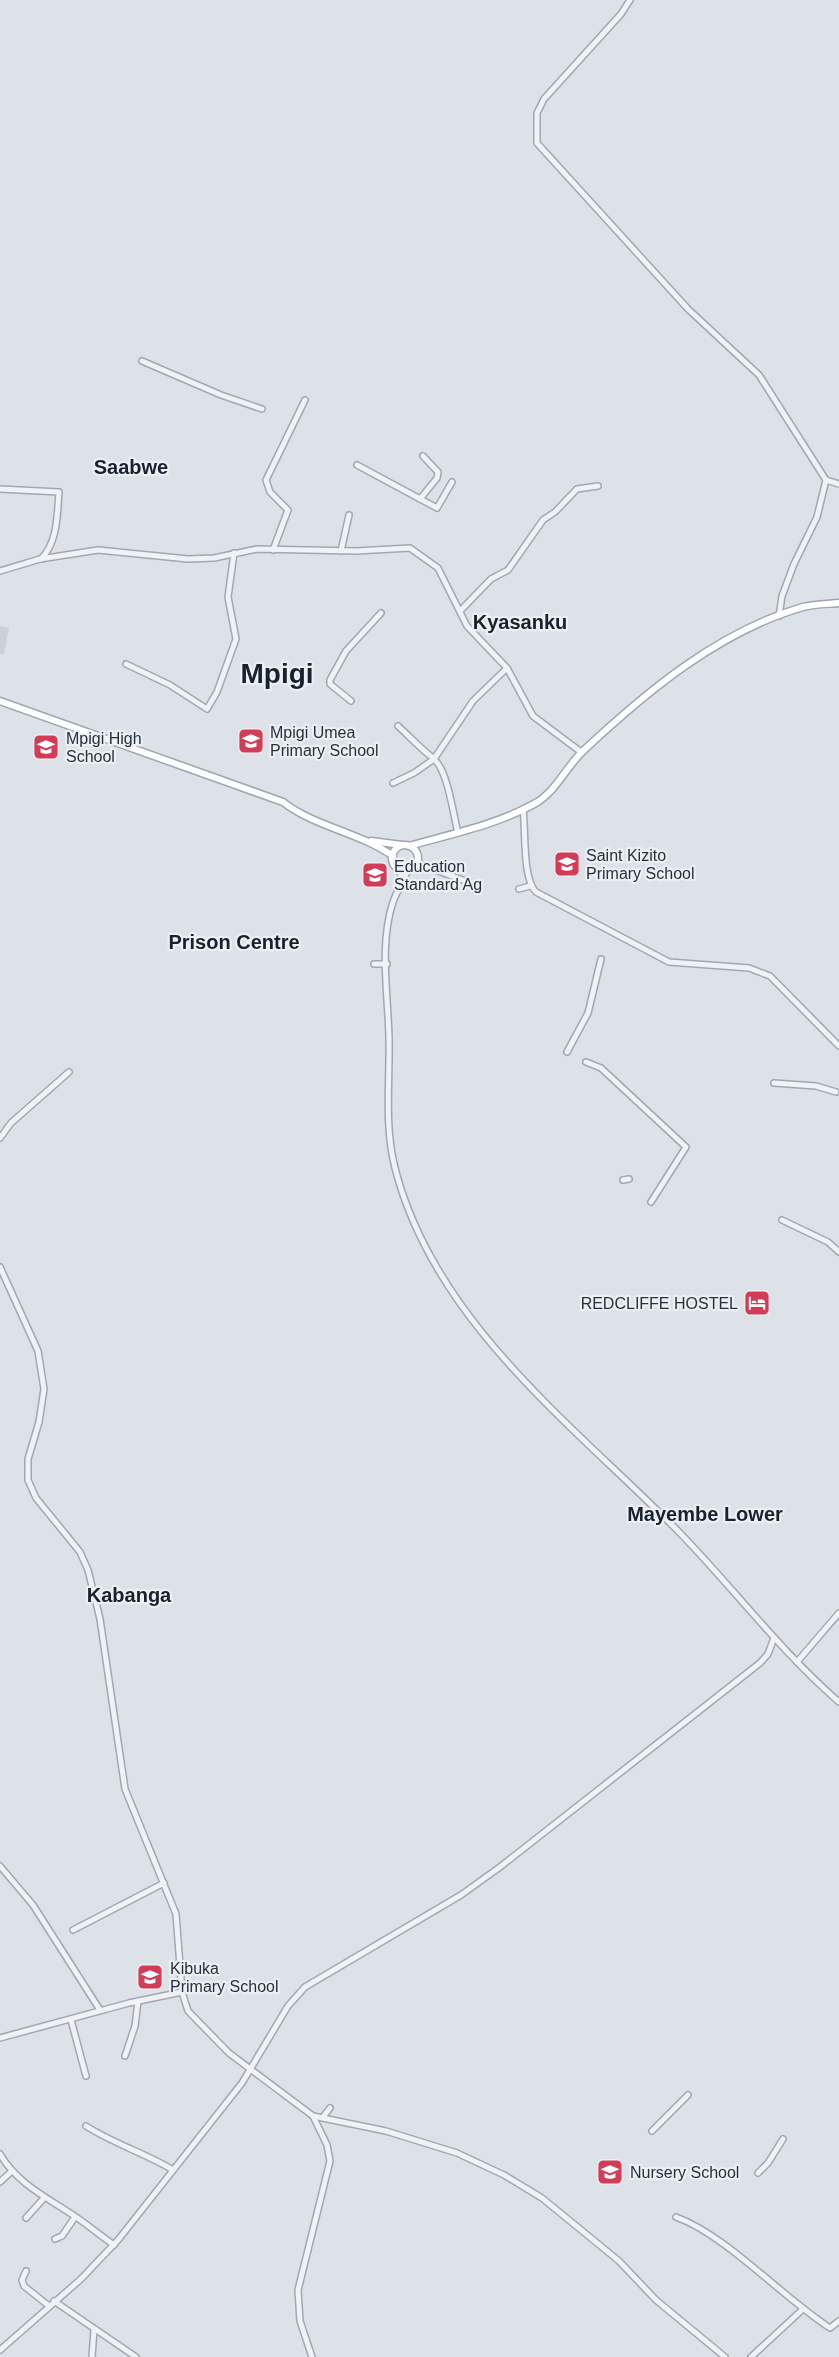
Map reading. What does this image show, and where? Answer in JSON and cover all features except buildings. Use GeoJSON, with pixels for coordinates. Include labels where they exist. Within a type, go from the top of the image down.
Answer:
{"type":"FeatureCollection","features":[{"type":"Feature","properties":{"kind":"main road"},"geometry":{"type":"LineString","coordinates":[[393,856],[395,850],[406,845],[458,833],[536,803],[553,789],[581,752],[660,685],[740,632],[805,606],[839,603]]}},
{"type":"Feature","properties":{"kind":"main road"},"geometry":{"type":"LineString","coordinates":[[0,701],[283,802],[297,813],[364,840],[393,856],[399,869],[408,870],[417,863],[418,854],[430,841]]}},
{"type":"Feature","properties":{"kind":"main road"},"geometry":{"type":"LineString","coordinates":[[364,840],[406,845],[418,854]]}},
{"type":"Feature","properties":{"kind":"street"},"geometry":{"type":"LineString","coordinates":[[630,0],[621,14],[544,99],[537,113],[537,143],[688,309],[759,375],[826,480],[839,484]]}},
{"type":"Feature","properties":{"kind":"street"},"geometry":{"type":"LineString","coordinates":[[142,361],[221,395],[262,409]]}},
{"type":"Feature","properties":{"kind":"street"},"geometry":{"type":"LineString","coordinates":[[273,550],[288,510],[270,492],[266,480],[305,400]]}},
{"type":"Feature","properties":{"kind":"street"},"geometry":{"type":"LineString","coordinates":[[420,499],[437,478],[438,472],[423,456]]}},
{"type":"Feature","properties":{"kind":"street"},"geometry":{"type":"LineString","coordinates":[[357,465],[437,508],[452,482]]}},
{"type":"Feature","properties":{"kind":"street"},"geometry":{"type":"LineString","coordinates":[[779,616],[782,596],[794,564],[817,517],[826,480]]}},
{"type":"Feature","properties":{"kind":"street"},"geometry":{"type":"LineString","coordinates":[[460,611],[491,579],[508,570],[543,520],[555,512],[577,489],[598,486]]}},
{"type":"Feature","properties":{"kind":"street"},"geometry":{"type":"LineString","coordinates":[[0,489],[59,492],[53,540],[48,551],[40,559]]}},
{"type":"Feature","properties":{"kind":"street"},"geometry":{"type":"LineString","coordinates":[[341,551],[349,515]]}},
{"type":"Feature","properties":{"kind":"street"},"geometry":{"type":"LineString","coordinates":[[0,571],[40,559],[98,550],[188,559],[273,550],[341,551],[410,548],[438,568],[470,631],[507,668],[533,716],[581,752]]}},
{"type":"Feature","properties":{"kind":"street"},"geometry":{"type":"LineString","coordinates":[[126,664],[170,686],[207,709],[217,692],[236,639],[228,597],[234,553]]}},
{"type":"Feature","properties":{"kind":"street"},"geometry":{"type":"LineString","coordinates":[[351,701],[330,684],[330,680],[346,651],[381,613]]}},
{"type":"Feature","properties":{"kind":"street"},"geometry":{"type":"LineString","coordinates":[[393,783],[414,773],[434,759],[473,700],[507,668]]}},
{"type":"Feature","properties":{"kind":"street"},"geometry":{"type":"LineString","coordinates":[[398,726],[434,759],[446,782],[458,833]]}},
{"type":"Feature","properties":{"kind":"street"},"geometry":{"type":"LineString","coordinates":[[523,809],[530,886],[543,897],[584,915],[628,942],[669,962],[749,968],[770,976],[839,1046]]}},
{"type":"Feature","properties":{"kind":"street"},"geometry":{"type":"LineString","coordinates":[[417,863],[468,882]]}},
{"type":"Feature","properties":{"kind":"street"},"geometry":{"type":"LineString","coordinates":[[399,869],[403,882]]}},
{"type":"Feature","properties":{"kind":"street"},"geometry":{"type":"LineString","coordinates":[[408,870],[393,904],[387,934],[387,1099],[392,1150],[410,1215],[430,1253],[468,1314],[491,1344],[704,1557],[774,1638],[839,1702]]}},
{"type":"Feature","properties":{"kind":"street"},"geometry":{"type":"LineString","coordinates":[[519,889],[530,886]]}},
{"type":"Feature","properties":{"kind":"street"},"geometry":{"type":"LineString","coordinates":[[567,1052],[588,1013],[601,959]]}},
{"type":"Feature","properties":{"kind":"street"},"geometry":{"type":"LineString","coordinates":[[374,964],[387,964]]}},
{"type":"Feature","properties":{"kind":"street"},"geometry":{"type":"LineString","coordinates":[[586,1062],[601,1068],[686,1147],[651,1202]]}},
{"type":"Feature","properties":{"kind":"street"},"geometry":{"type":"LineString","coordinates":[[0,1138],[11,1123],[69,1072]]}},
{"type":"Feature","properties":{"kind":"street"},"geometry":{"type":"LineString","coordinates":[[774,1083],[816,1086],[836,1092]]}},
{"type":"Feature","properties":{"kind":"street"},"geometry":{"type":"LineString","coordinates":[[782,1220],[828,1242],[839,1252]]}},
{"type":"Feature","properties":{"kind":"street"},"geometry":{"type":"LineString","coordinates":[[0,1267],[38,1351],[44,1389],[39,1422],[28,1459],[31,1489],[69,1536],[88,1570],[100,1619],[125,1790],[176,1914],[182,1992],[188,2011],[198,2023],[249,2069],[314,2116],[429,2143],[504,2175],[542,2198],[611,2254],[656,2300],[702,2341],[725,2357]]}},
{"type":"Feature","properties":{"kind":"street"},"geometry":{"type":"LineString","coordinates":[[798,1662],[839,1613]]}},
{"type":"Feature","properties":{"kind":"street"},"geometry":{"type":"LineString","coordinates":[[0,2350],[81,2279],[114,2245],[235,2093],[288,2006],[305,1987],[461,1895],[500,1867],[760,1663],[768,1654],[774,1638]]}},
{"type":"Feature","properties":{"kind":"street"},"geometry":{"type":"LineString","coordinates":[[0,1866],[33,1905],[100,2010]]}},
{"type":"Feature","properties":{"kind":"street"},"geometry":{"type":"LineString","coordinates":[[73,1930],[164,1883]]}},
{"type":"Feature","properties":{"kind":"street"},"geometry":{"type":"LineString","coordinates":[[0,2038],[71,2020],[100,2010],[182,1992]]}},
{"type":"Feature","properties":{"kind":"street"},"geometry":{"type":"LineString","coordinates":[[125,2056],[133,2034],[138,2001]]}},
{"type":"Feature","properties":{"kind":"street"},"geometry":{"type":"LineString","coordinates":[[71,2020],[86,2076]]}},
{"type":"Feature","properties":{"kind":"street"},"geometry":{"type":"LineString","coordinates":[[652,2131],[688,2095]]}},
{"type":"Feature","properties":{"kind":"street"},"geometry":{"type":"LineString","coordinates":[[323,2117],[330,2108]]}},
{"type":"Feature","properties":{"kind":"street"},"geometry":{"type":"LineString","coordinates":[[312,2357],[300,2321],[298,2290],[330,2161],[327,2145],[314,2116]]}},
{"type":"Feature","properties":{"kind":"street"},"geometry":{"type":"LineString","coordinates":[[86,2126],[118,2145],[156,2160],[173,2170]]}},
{"type":"Feature","properties":{"kind":"street"},"geometry":{"type":"LineString","coordinates":[[758,2173],[768,2163],[783,2139]]}},
{"type":"Feature","properties":{"kind":"street"},"geometry":{"type":"LineString","coordinates":[[0,2154],[12,2171],[44,2198],[114,2245]]}},
{"type":"Feature","properties":{"kind":"street"},"geometry":{"type":"LineString","coordinates":[[0,2182],[12,2171]]}},
{"type":"Feature","properties":{"kind":"street"},"geometry":{"type":"LineString","coordinates":[[26,2218],[44,2198]]}},
{"type":"Feature","properties":{"kind":"street"},"geometry":{"type":"LineString","coordinates":[[55,2239],[62,2236],[75,2217]]}},
{"type":"Feature","properties":{"kind":"street"},"geometry":{"type":"LineString","coordinates":[[676,2217],[713,2238],[802,2310],[830,2328],[839,2321]]}},
{"type":"Feature","properties":{"kind":"street"},"geometry":{"type":"LineString","coordinates":[[26,2271],[22,2280],[24,2286],[136,2357]]}},
{"type":"Feature","properties":{"kind":"street"},"geometry":{"type":"LineString","coordinates":[[751,2357],[802,2310]]}},
{"type":"Feature","properties":{"kind":"street"},"geometry":{"type":"LineString","coordinates":[[92,2357],[94,2330]]}},
{"type":"Feature","properties":{"kind":"shaded area"},"geometry":{"type":"Polygon","coordinates":[[[0,626],[9,628],[4,654],[0,654],[0,626]]]}},
{"type":"Feature","properties":{"kind":"place","name":"Mpigi Umea Primary School"},"geometry":{"type":"Point","coordinates":[251,741]}},
{"type":"Feature","properties":{"kind":"place","name":"Mpigi High School"},"geometry":{"type":"Point","coordinates":[46,747]}},
{"type":"Feature","properties":{"kind":"place","name":"Saint Kizito Primary School"},"geometry":{"type":"Point","coordinates":[567,864]}},
{"type":"Feature","properties":{"kind":"place","name":"Education Standard Ag"},"geometry":{"type":"Point","coordinates":[375,875]}},
{"type":"Feature","properties":{"kind":"place","name":"REDCLIFFE HOSTEL"},"geometry":{"type":"Point","coordinates":[757,1303]}},
{"type":"Feature","properties":{"kind":"place","name":"Kibuka Primary School"},"geometry":{"type":"Point","coordinates":[150,1977]}},
{"type":"Feature","properties":{"kind":"place","name":"Nursery School"},"geometry":{"type":"Point","coordinates":[610,2172]}},
{"type":"Feature","properties":{"kind":"district","name":"Saabwe"},"geometry":{"type":"Point","coordinates":[131,467]}},
{"type":"Feature","properties":{"kind":"district","name":"Kyasanku"},"geometry":{"type":"Point","coordinates":[520,622]}},
{"type":"Feature","properties":{"kind":"district","name":"Mpigi"},"geometry":{"type":"Point","coordinates":[277,673]}},
{"type":"Feature","properties":{"kind":"district","name":"Prison Centre"},"geometry":{"type":"Point","coordinates":[234,942]}},
{"type":"Feature","properties":{"kind":"district","name":"Mayembe Lower"},"geometry":{"type":"Point","coordinates":[705,1514]}},
{"type":"Feature","properties":{"kind":"district","name":"Kabanga"},"geometry":{"type":"Point","coordinates":[129,1595]}}]}
